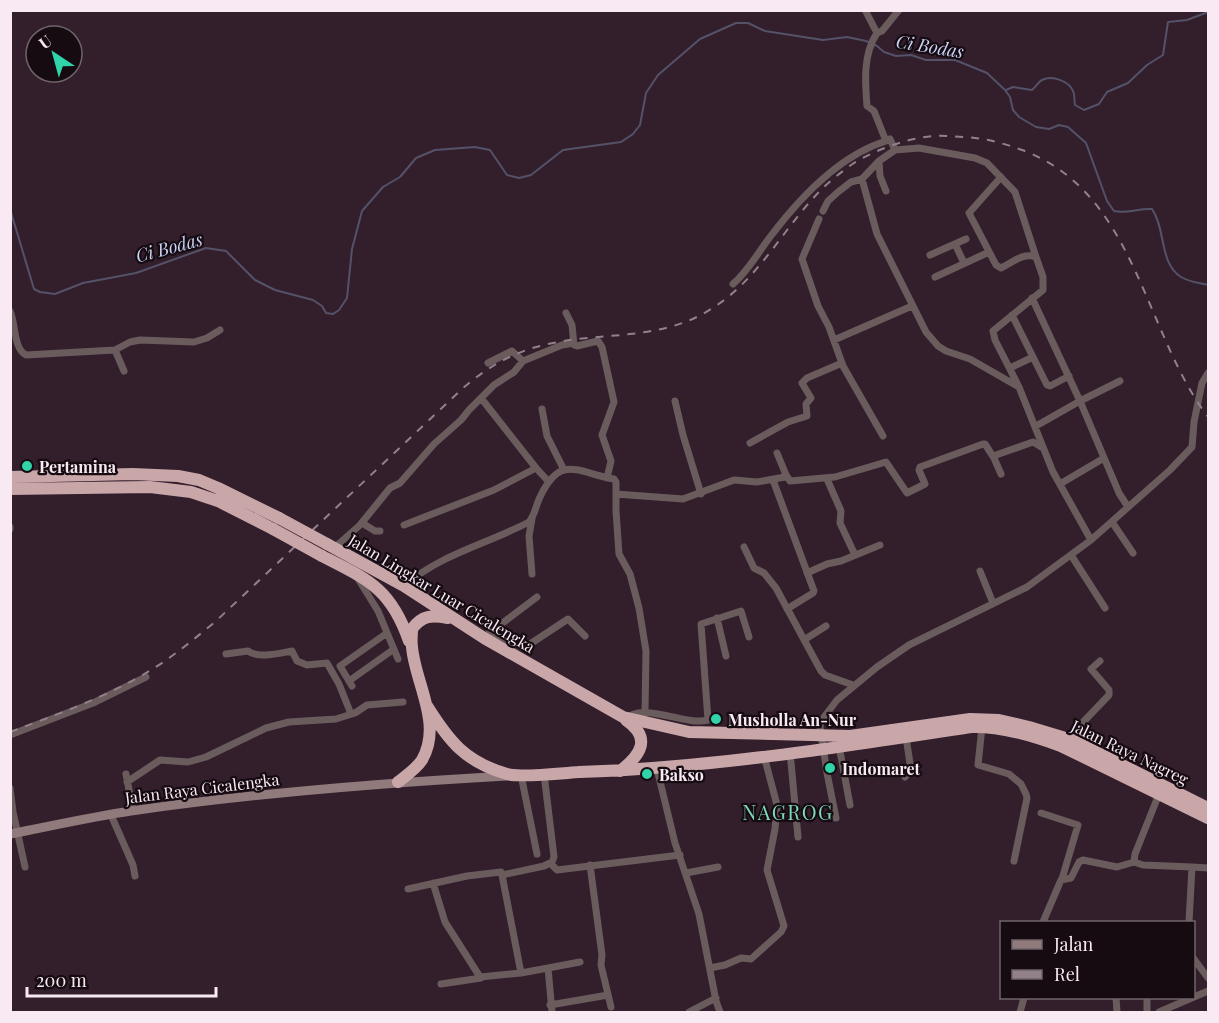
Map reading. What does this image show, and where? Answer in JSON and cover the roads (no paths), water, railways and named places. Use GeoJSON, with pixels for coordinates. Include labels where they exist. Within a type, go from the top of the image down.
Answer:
{"type":"FeatureCollection","features":[{"type":"Feature","properties":{"kind":"highway","name":"Jalan Lingkar Luar Cicalengka"},"geometry":{"type":"LineString","coordinates":[[10,477],[133,474],[178,476],[199,480],[218,488],[276,523],[404,586],[455,619],[488,635],[625,718],[689,732],[822,735]]}},
{"type":"Feature","properties":{"kind":"highway","name":"Jalan Lingkar Luar Cicalengka"},"geometry":{"type":"LineString","coordinates":[[10,489],[150,487],[191,492],[276,523]]}},
{"type":"Feature","properties":{"kind":"highway","name":"Jalan Lingkar Luar Cicalengka"},"geometry":{"type":"LineString","coordinates":[[328,549],[390,600],[403,622],[412,648],[426,706]]}},
{"type":"Feature","properties":{"kind":"highway"},"geometry":{"type":"LineString","coordinates":[[412,648],[412,629],[425,616],[455,619]]}},
{"type":"Feature","properties":{"kind":"highway"},"geometry":{"type":"LineString","coordinates":[[426,706],[457,748],[476,762],[515,775]]}},
{"type":"Feature","properties":{"kind":"highway"},"geometry":{"type":"LineString","coordinates":[[398,782],[412,771],[425,753],[429,727],[426,706]]}},
{"type":"Feature","properties":{"kind":"highway"},"geometry":{"type":"LineString","coordinates":[[620,771],[639,753],[642,744],[639,732],[625,718]]}},
{"type":"Feature","properties":{"kind":"highway","name":"Jalan Raya Nagreg"},"geometry":{"type":"LineString","coordinates":[[822,735],[850,736],[983,718],[1014,723],[1067,738],[1209,808]]}},
{"type":"Feature","properties":{"kind":"highway","name":"Jalan Raya Nagreg"},"geometry":{"type":"LineString","coordinates":[[515,775],[657,769],[982,727],[1024,734],[1061,746],[1209,818]]}},
{"type":"Feature","properties":{"kind":"main road","name":"Jalan Raya Cicalengka"},"geometry":{"type":"LineString","coordinates":[[14,833],[133,811],[299,791],[515,775]]}},
{"type":"Feature","properties":{"kind":"street"},"geometry":{"type":"LineString","coordinates":[[865,10],[873,40]]}},
{"type":"Feature","properties":{"kind":"street"},"geometry":{"type":"LineString","coordinates":[[886,141],[874,111],[867,106],[866,61],[873,40],[899,10]]}},
{"type":"Feature","properties":{"kind":"street"},"geometry":{"type":"LineString","coordinates":[[733,285],[747,270],[789,213],[817,183],[877,144],[890,139],[895,150]]}},
{"type":"Feature","properties":{"kind":"street"},"geometry":{"type":"LineString","coordinates":[[823,211],[828,201],[838,192],[851,182],[862,179],[879,161],[895,150],[919,148],[975,158],[987,163],[1015,192],[1043,277],[1044,288],[997,327],[993,334],[1019,387],[1060,484],[1091,540]]}},
{"type":"Feature","properties":{"kind":"street"},"geometry":{"type":"LineString","coordinates":[[879,161],[880,176],[886,190]]}},
{"type":"Feature","properties":{"kind":"street"},"geometry":{"type":"LineString","coordinates":[[1001,177],[969,213],[996,265],[1001,268],[1023,256],[1036,257]]}},
{"type":"Feature","properties":{"kind":"street"},"geometry":{"type":"LineString","coordinates":[[862,179],[877,234],[926,332],[945,351],[970,359],[1019,387]]}},
{"type":"Feature","properties":{"kind":"street"},"geometry":{"type":"LineString","coordinates":[[819,219],[802,259],[818,306],[842,363],[883,436]]}},
{"type":"Feature","properties":{"kind":"street"},"geometry":{"type":"LineString","coordinates":[[930,255],[966,239]]}},
{"type":"Feature","properties":{"kind":"street"},"geometry":{"type":"LineString","coordinates":[[955,244],[964,264]]}},
{"type":"Feature","properties":{"kind":"street"},"geometry":{"type":"LineString","coordinates":[[935,277],[989,252]]}},
{"type":"Feature","properties":{"kind":"street"},"geometry":{"type":"LineString","coordinates":[[1032,298],[1069,376],[1119,493],[1128,507]]}},
{"type":"Feature","properties":{"kind":"street"},"geometry":{"type":"LineString","coordinates":[[834,340],[912,306]]}},
{"type":"Feature","properties":{"kind":"street"},"geometry":{"type":"LineString","coordinates":[[10,311],[22,354],[115,350],[135,340],[200,341],[220,330]]}},
{"type":"Feature","properties":{"kind":"street"},"geometry":{"type":"LineString","coordinates":[[566,313],[572,325],[574,343]]}},
{"type":"Feature","properties":{"kind":"street"},"geometry":{"type":"LineString","coordinates":[[1012,315],[1048,387],[1069,376]]}},
{"type":"Feature","properties":{"kind":"street"},"geometry":{"type":"LineString","coordinates":[[328,549],[362,523],[390,488],[400,483],[434,444],[462,420],[502,378],[514,372],[523,361],[562,345],[574,343],[577,346],[598,341],[602,346],[614,402],[602,435],[611,461],[607,478]]}},
{"type":"Feature","properties":{"kind":"street"},"geometry":{"type":"LineString","coordinates":[[115,350],[124,371]]}},
{"type":"Feature","properties":{"kind":"street"},"geometry":{"type":"LineString","coordinates":[[488,363],[512,351],[523,361]]}},
{"type":"Feature","properties":{"kind":"street"},"geometry":{"type":"LineString","coordinates":[[1010,368],[1033,357]]}},
{"type":"Feature","properties":{"kind":"street"},"geometry":{"type":"LineString","coordinates":[[750,443],[788,422],[807,416],[806,404],[811,398],[802,383],[807,378],[842,363]]}},
{"type":"Feature","properties":{"kind":"street"},"geometry":{"type":"LineString","coordinates":[[836,818],[823,748],[821,721],[837,700],[909,645],[1034,583],[1112,522],[1192,447],[1194,422],[1202,383],[1209,373]]}},
{"type":"Feature","properties":{"kind":"street"},"geometry":{"type":"LineString","coordinates":[[1036,426],[1120,381]]}},
{"type":"Feature","properties":{"kind":"street"},"geometry":{"type":"LineString","coordinates":[[482,398],[548,482]]}},
{"type":"Feature","properties":{"kind":"street"},"geometry":{"type":"LineString","coordinates":[[675,401],[701,494]]}},
{"type":"Feature","properties":{"kind":"street"},"geometry":{"type":"LineString","coordinates":[[542,409],[547,436],[564,470]]}},
{"type":"Feature","properties":{"kind":"street"},"geometry":{"type":"LineString","coordinates":[[994,458],[996,455],[1033,442],[1043,448]]}},
{"type":"Feature","properties":{"kind":"street"},"geometry":{"type":"LineString","coordinates":[[777,453],[790,481],[827,479],[886,462],[907,493],[925,484],[919,470],[920,467],[984,444],[1001,474]]}},
{"type":"Feature","properties":{"kind":"street"},"geometry":{"type":"LineString","coordinates":[[1060,484],[1104,458]]}},
{"type":"Feature","properties":{"kind":"street"},"geometry":{"type":"LineString","coordinates":[[404,525],[494,490],[536,468]]}},
{"type":"Feature","properties":{"kind":"street"},"geometry":{"type":"LineString","coordinates":[[532,574],[529,536],[532,519],[536,505],[554,475],[574,468],[615,480],[619,554],[630,573],[646,651],[645,712]]}},
{"type":"Feature","properties":{"kind":"street"},"geometry":{"type":"LineString","coordinates":[[616,494],[683,500],[734,480],[757,482],[786,476]]}},
{"type":"Feature","properties":{"kind":"street"},"geometry":{"type":"LineString","coordinates":[[827,479],[841,511],[840,523],[855,555]]}},
{"type":"Feature","properties":{"kind":"street"},"geometry":{"type":"LineString","coordinates":[[773,480],[814,592],[787,609]]}},
{"type":"Feature","properties":{"kind":"street"},"geometry":{"type":"LineString","coordinates":[[404,586],[425,569],[445,558],[526,524],[532,519]]}},
{"type":"Feature","properties":{"kind":"street"},"geometry":{"type":"LineString","coordinates":[[1112,522],[1133,553]]}},
{"type":"Feature","properties":{"kind":"street"},"geometry":{"type":"LineString","coordinates":[[362,523],[375,531],[380,531]]}},
{"type":"Feature","properties":{"kind":"street"},"geometry":{"type":"LineString","coordinates":[[807,573],[880,545]]}},
{"type":"Feature","properties":{"kind":"street"},"geometry":{"type":"LineString","coordinates":[[744,547],[754,568],[770,580],[821,671],[853,686]]}},
{"type":"Feature","properties":{"kind":"street"},"geometry":{"type":"LineString","coordinates":[[1071,555],[1105,608]]}},
{"type":"Feature","properties":{"kind":"street"},"geometry":{"type":"LineString","coordinates":[[980,571],[993,603]]}},
{"type":"Feature","properties":{"kind":"street"},"geometry":{"type":"LineString","coordinates":[[354,572],[378,611],[398,659]]}},
{"type":"Feature","properties":{"kind":"street"},"geometry":{"type":"LineString","coordinates":[[488,635],[537,597]]}},
{"type":"Feature","properties":{"kind":"street"},"geometry":{"type":"LineString","coordinates":[[625,718],[636,711],[671,718],[708,720],[701,626],[704,621],[741,611],[749,637]]}},
{"type":"Feature","properties":{"kind":"street"},"geometry":{"type":"LineString","coordinates":[[717,618],[726,656]]}},
{"type":"Feature","properties":{"kind":"street"},"geometry":{"type":"LineString","coordinates":[[488,635],[524,648],[571,619],[585,636]]}},
{"type":"Feature","properties":{"kind":"street"},"geometry":{"type":"LineString","coordinates":[[804,640],[826,626]]}},
{"type":"Feature","properties":{"kind":"street"},"geometry":{"type":"LineString","coordinates":[[387,633],[340,666],[350,684],[394,649]]}},
{"type":"Feature","properties":{"kind":"street"},"geometry":{"type":"LineString","coordinates":[[226,654],[248,651],[253,654],[292,651],[297,661],[307,665],[327,663],[339,684],[351,714]]}},
{"type":"Feature","properties":{"kind":"street"},"geometry":{"type":"LineString","coordinates":[[1067,738],[1109,695],[1109,690],[1091,669],[1100,661]]}},
{"type":"Feature","properties":{"kind":"street"},"geometry":{"type":"LineString","coordinates":[[10,735],[93,703],[146,677]]}},
{"type":"Feature","properties":{"kind":"street"},"geometry":{"type":"LineString","coordinates":[[133,811],[126,778],[160,760],[190,761],[206,757],[266,728],[289,722],[336,719],[367,705],[403,702]]}},
{"type":"Feature","properties":{"kind":"street"},"geometry":{"type":"LineString","coordinates":[[982,727],[978,765],[1014,778],[1021,784],[1027,798],[1014,861]]}},
{"type":"Feature","properties":{"kind":"street"},"geometry":{"type":"LineString","coordinates":[[905,777],[911,770],[906,737]]}},
{"type":"Feature","properties":{"kind":"street"},"geometry":{"type":"LineString","coordinates":[[839,746],[850,805]]}},
{"type":"Feature","properties":{"kind":"street"},"geometry":{"type":"LineString","coordinates":[[790,752],[798,837]]}},
{"type":"Feature","properties":{"kind":"street"},"geometry":{"type":"LineString","coordinates":[[710,968],[741,958],[749,960],[781,932],[783,926],[767,870],[777,805],[764,756]]}},
{"type":"Feature","properties":{"kind":"street"},"geometry":{"type":"LineString","coordinates":[[657,769],[675,843],[699,914],[720,1012]]}},
{"type":"Feature","properties":{"kind":"street"},"geometry":{"type":"LineString","coordinates":[[544,774],[554,856],[551,864]]}},
{"type":"Feature","properties":{"kind":"street"},"geometry":{"type":"LineString","coordinates":[[515,775],[537,854]]}},
{"type":"Feature","properties":{"kind":"street"},"geometry":{"type":"LineString","coordinates":[[11,790],[14,833],[25,867]]}},
{"type":"Feature","properties":{"kind":"street"},"geometry":{"type":"LineString","coordinates":[[1134,862],[1159,794]]}},
{"type":"Feature","properties":{"kind":"street"},"geometry":{"type":"LineString","coordinates":[[1041,813],[1078,824],[1062,879],[1043,921]]}},
{"type":"Feature","properties":{"kind":"street"},"geometry":{"type":"LineString","coordinates":[[111,815],[135,876]]}},
{"type":"Feature","properties":{"kind":"street"},"geometry":{"type":"LineString","coordinates":[[551,864],[557,870],[680,855]]}},
{"type":"Feature","properties":{"kind":"street"},"geometry":{"type":"LineString","coordinates":[[1062,879],[1071,878],[1081,860],[1117,867],[1134,862],[1143,865],[1209,868]]}},
{"type":"Feature","properties":{"kind":"street"},"geometry":{"type":"LineString","coordinates":[[502,875],[551,864]]}},
{"type":"Feature","properties":{"kind":"street"},"geometry":{"type":"LineString","coordinates":[[590,865],[602,955],[601,965],[611,1007]]}},
{"type":"Feature","properties":{"kind":"street"},"geometry":{"type":"LineString","coordinates":[[686,873],[718,867]]}},
{"type":"Feature","properties":{"kind":"street"},"geometry":{"type":"LineString","coordinates":[[1189,921],[1192,867]]}},
{"type":"Feature","properties":{"kind":"street"},"geometry":{"type":"LineString","coordinates":[[408,889],[501,872],[521,973]]}},
{"type":"Feature","properties":{"kind":"street"},"geometry":{"type":"LineString","coordinates":[[433,883],[445,922],[481,978]]}},
{"type":"Feature","properties":{"kind":"street"},"geometry":{"type":"LineString","coordinates":[[1195,960],[1209,978]]}},
{"type":"Feature","properties":{"kind":"street"},"geometry":{"type":"LineString","coordinates":[[441,984],[580,962]]}},
{"type":"Feature","properties":{"kind":"street"},"geometry":{"type":"LineString","coordinates":[[548,968],[551,1009],[608,995]]}},
{"type":"Feature","properties":{"kind":"street"},"geometry":{"type":"LineString","coordinates":[[689,1012],[716,998]]}},
{"type":"Feature","properties":{"kind":"street"},"geometry":{"type":"LineString","coordinates":[[1159,1012],[1186,999]]}},
{"type":"Feature","properties":{"kind":"waterway"},"geometry":{"type":"LineString","coordinates":[[1006,90],[1013,87],[1032,90],[1042,80],[1055,79],[1071,87],[1075,105],[1084,110],[1099,104],[1107,92],[1128,83],[1147,65],[1163,55],[1168,22],[1187,20],[1208,12]]}},
{"type":"Feature","properties":{"kind":"waterway","name":"Ci Bodas"},"geometry":{"type":"LineString","coordinates":[[10,209],[34,289],[40,292],[55,294],[83,283],[136,273],[206,248],[226,251],[255,280],[275,290],[313,300],[322,306],[326,313],[333,314],[339,310],[347,298],[352,249],[362,211],[383,187],[400,177],[416,158],[435,150],[475,147],[490,150],[507,175],[519,178],[531,175],[563,150],[621,142],[633,134],[640,125],[646,93],[658,75],[700,39],[736,23],[748,23],[765,31],[823,40],[847,37],[866,41],[896,56],[911,55],[926,60],[955,60],[987,73],[1005,90],[1010,97],[1013,110],[1019,117],[1036,127],[1049,129],[1059,125],[1068,127],[1086,143],[1107,201],[1114,211],[1152,209],[1166,255],[1174,271],[1184,279],[1208,285]]}},
{"type":"Feature","properties":{"kind":"railway"},"geometry":{"type":"LineString","coordinates":[[10,732],[117,689],[176,653],[215,622],[462,389],[490,368],[511,356],[544,345],[671,327],[711,309],[742,285],[829,182],[860,160],[902,142],[938,136],[986,140],[1022,150],[1060,170],[1090,197],[1114,230],[1186,383],[1208,417]]}},
{"type":"Feature","properties":{"kind":"place","name":"Pertamina"},"geometry":{"type":"Point","coordinates":[27,466]}},
{"type":"Feature","properties":{"kind":"place","name":"Musholla An-Nur"},"geometry":{"type":"Point","coordinates":[716,719]}},
{"type":"Feature","properties":{"kind":"place","name":"Indomaret"},"geometry":{"type":"Point","coordinates":[830,768]}},
{"type":"Feature","properties":{"kind":"place","name":"Bakso"},"geometry":{"type":"Point","coordinates":[647,774]}},
{"type":"Feature","properties":{"kind":"district","name":"NAGROG"},"geometry":{"type":"Point","coordinates":[788,811]}}]}
